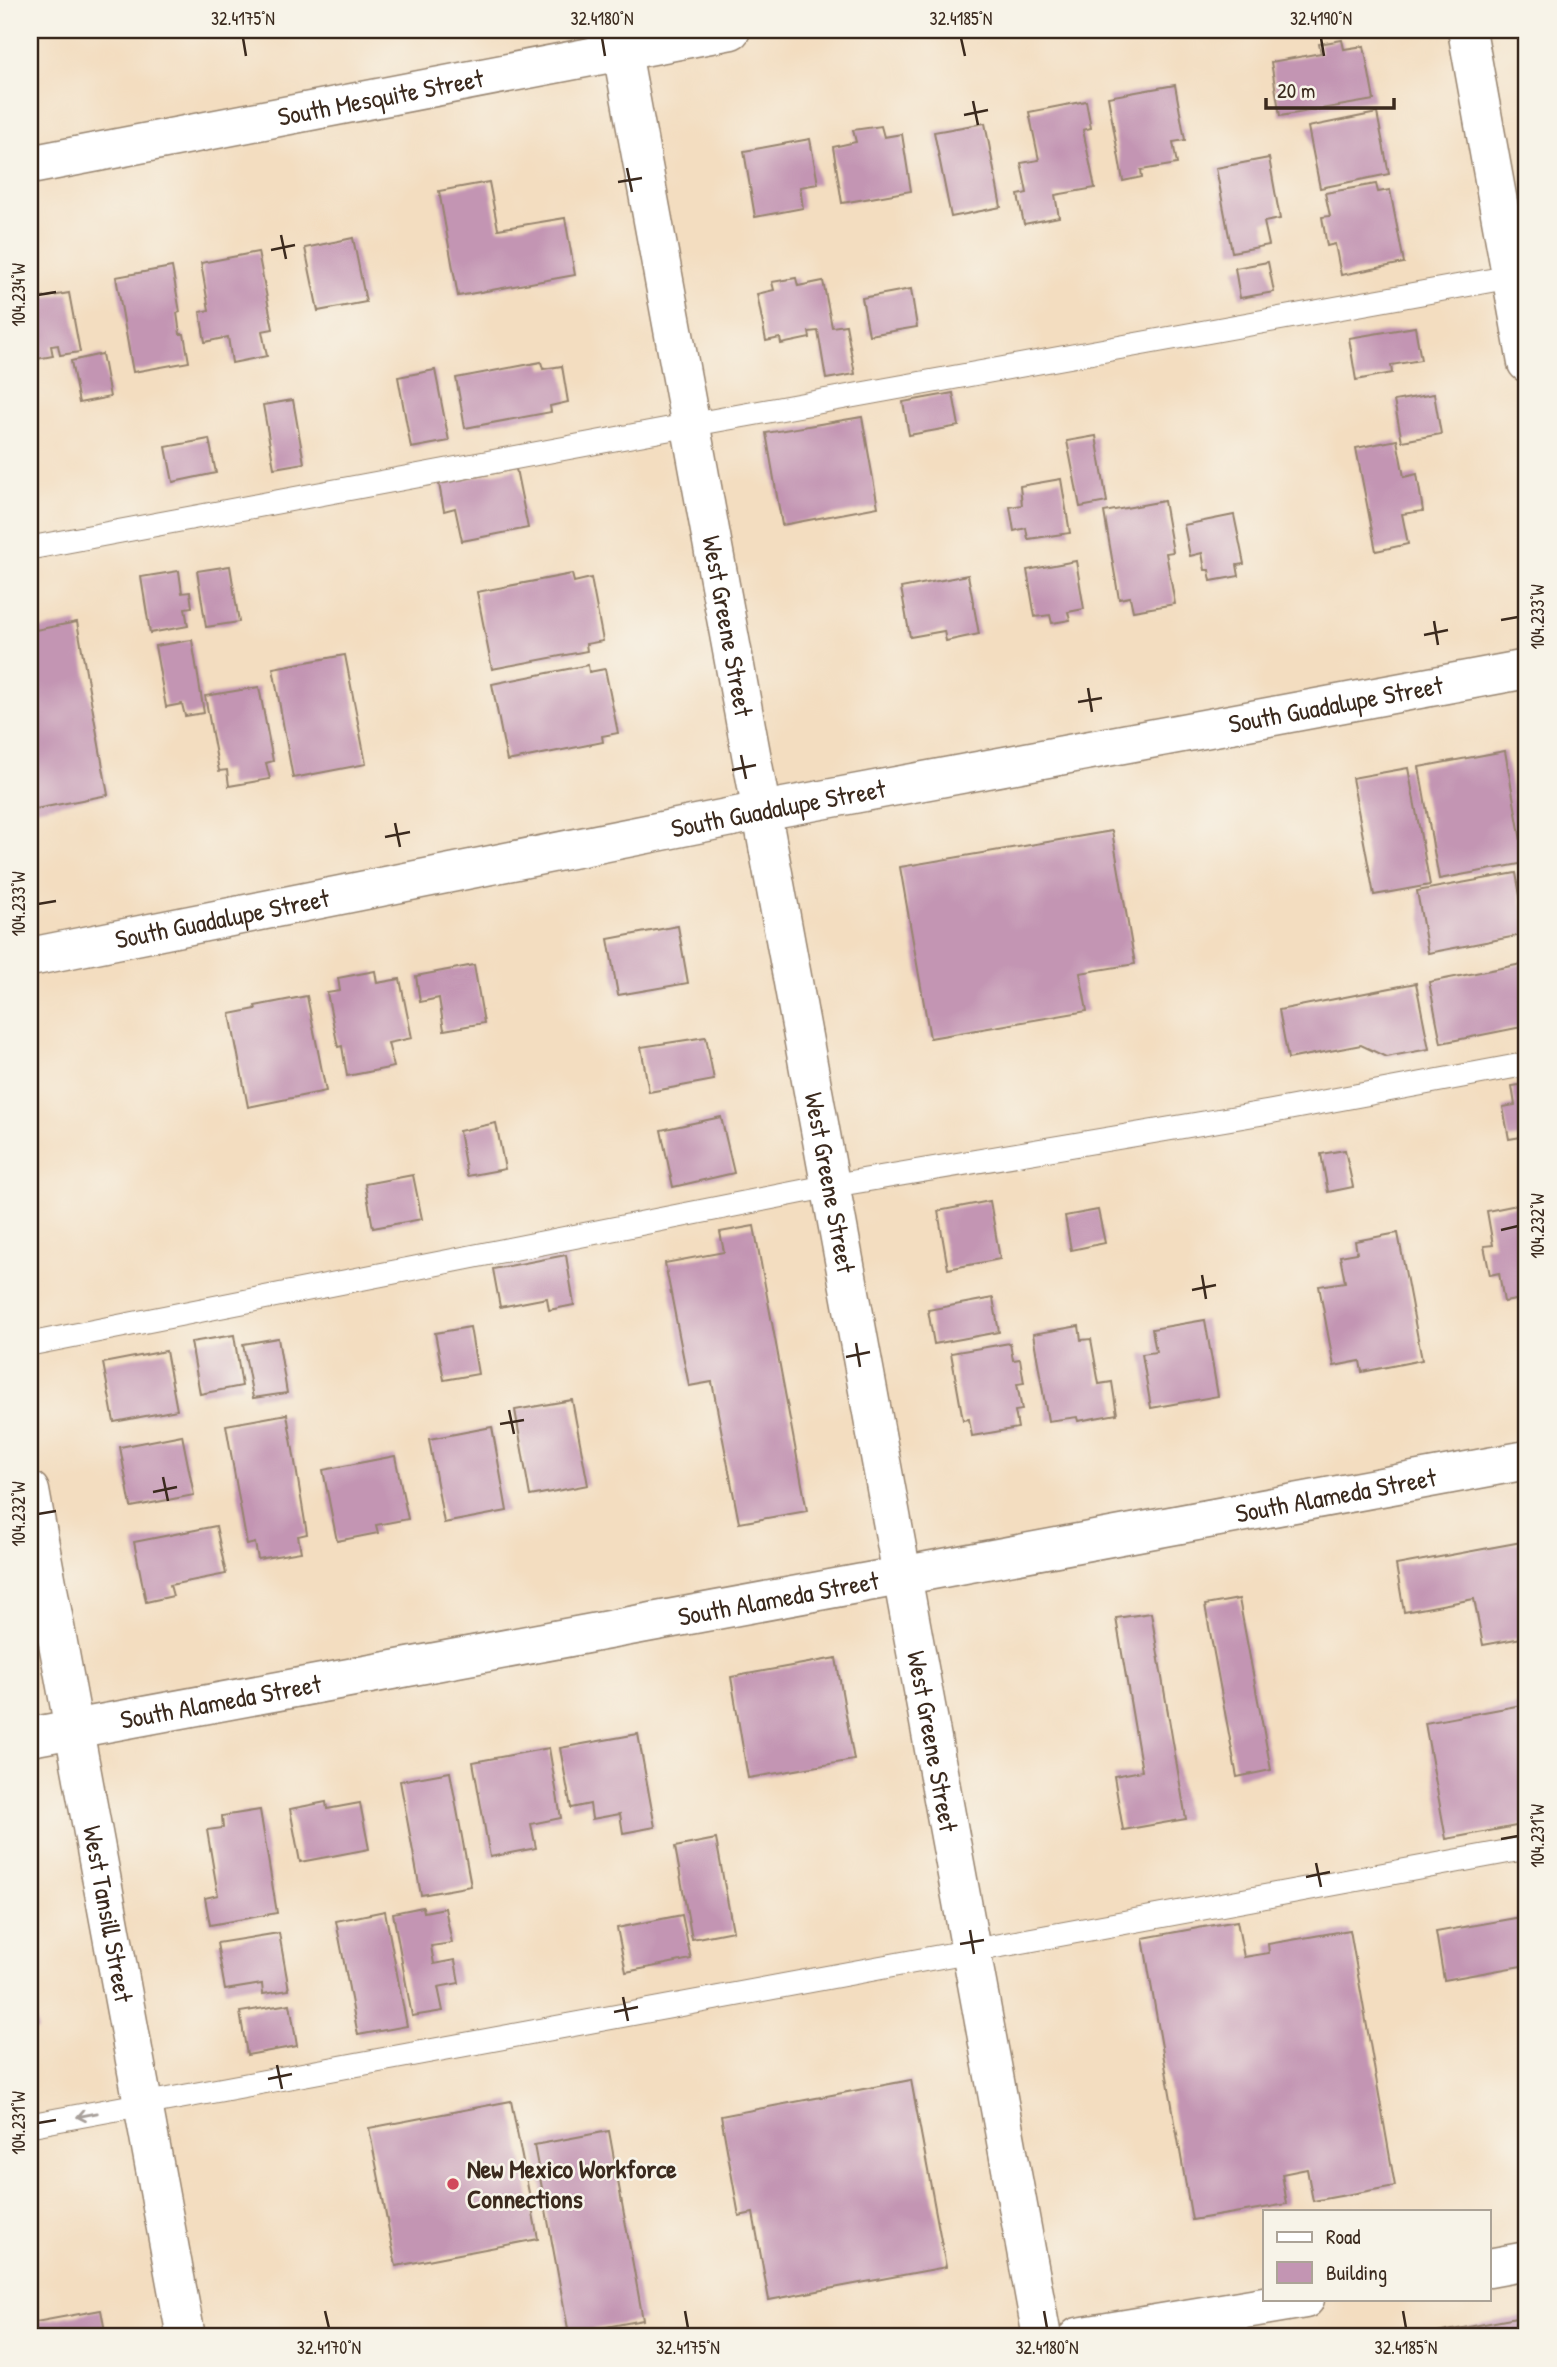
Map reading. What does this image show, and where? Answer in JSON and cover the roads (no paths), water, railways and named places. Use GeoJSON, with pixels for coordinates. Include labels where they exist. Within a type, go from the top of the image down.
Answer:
{"type":"FeatureCollection","features":[{"type":"Feature","properties":{"kind":"street","name":"South Mesquite Street"},"geometry":{"type":"LineString","coordinates":[[30,165],[620,40],[731,30]]}},
{"type":"Feature","properties":{"kind":"street"},"geometry":{"type":"LineString","coordinates":[[1467,30],[1519,276],[1527,363]]}},
{"type":"Feature","properties":{"kind":"street","name":"West Greene Street"},"geometry":{"type":"LineString","coordinates":[[620,40],[1042,2337]]}},
{"type":"Feature","properties":{"kind":"street","name":"South Guadalupe Street"},"geometry":{"type":"LineString","coordinates":[[30,957],[762,811],[1527,669]]}},
{"type":"Feature","properties":{"kind":"street","name":"South Alameda Street"},"geometry":{"type":"LineString","coordinates":[[30,1737],[1527,1460]]}},
{"type":"Feature","properties":{"kind":"street","name":"West Tansill Street"},"geometry":{"type":"LineString","coordinates":[[30,1491],[186,2337]]}},
{"type":"Feature","properties":{"kind":"street"},"geometry":{"type":"LineString","coordinates":[[1490,2267],[1527,2261]]}},
{"type":"Feature","properties":{"kind":"street"},"geometry":{"type":"LineString","coordinates":[[1078,2337],[1299,2300]]}},
{"type":"Feature","properties":{"kind":"lane"},"geometry":{"type":"LineString","coordinates":[[30,548],[690,425],[1519,276]]}},
{"type":"Feature","properties":{"kind":"lane"},"geometry":{"type":"LineString","coordinates":[[30,1344],[830,1186],[1255,1114],[1527,1064]]}},
{"type":"Feature","properties":{"kind":"lane"},"geometry":{"type":"LineString","coordinates":[[30,2125],[1527,1848]]}},
{"type":"Feature","properties":{"kind":"place","name":"New Mexico Workforce Connections"},"geometry":{"type":"Point","coordinates":[453,2184]}}]}
